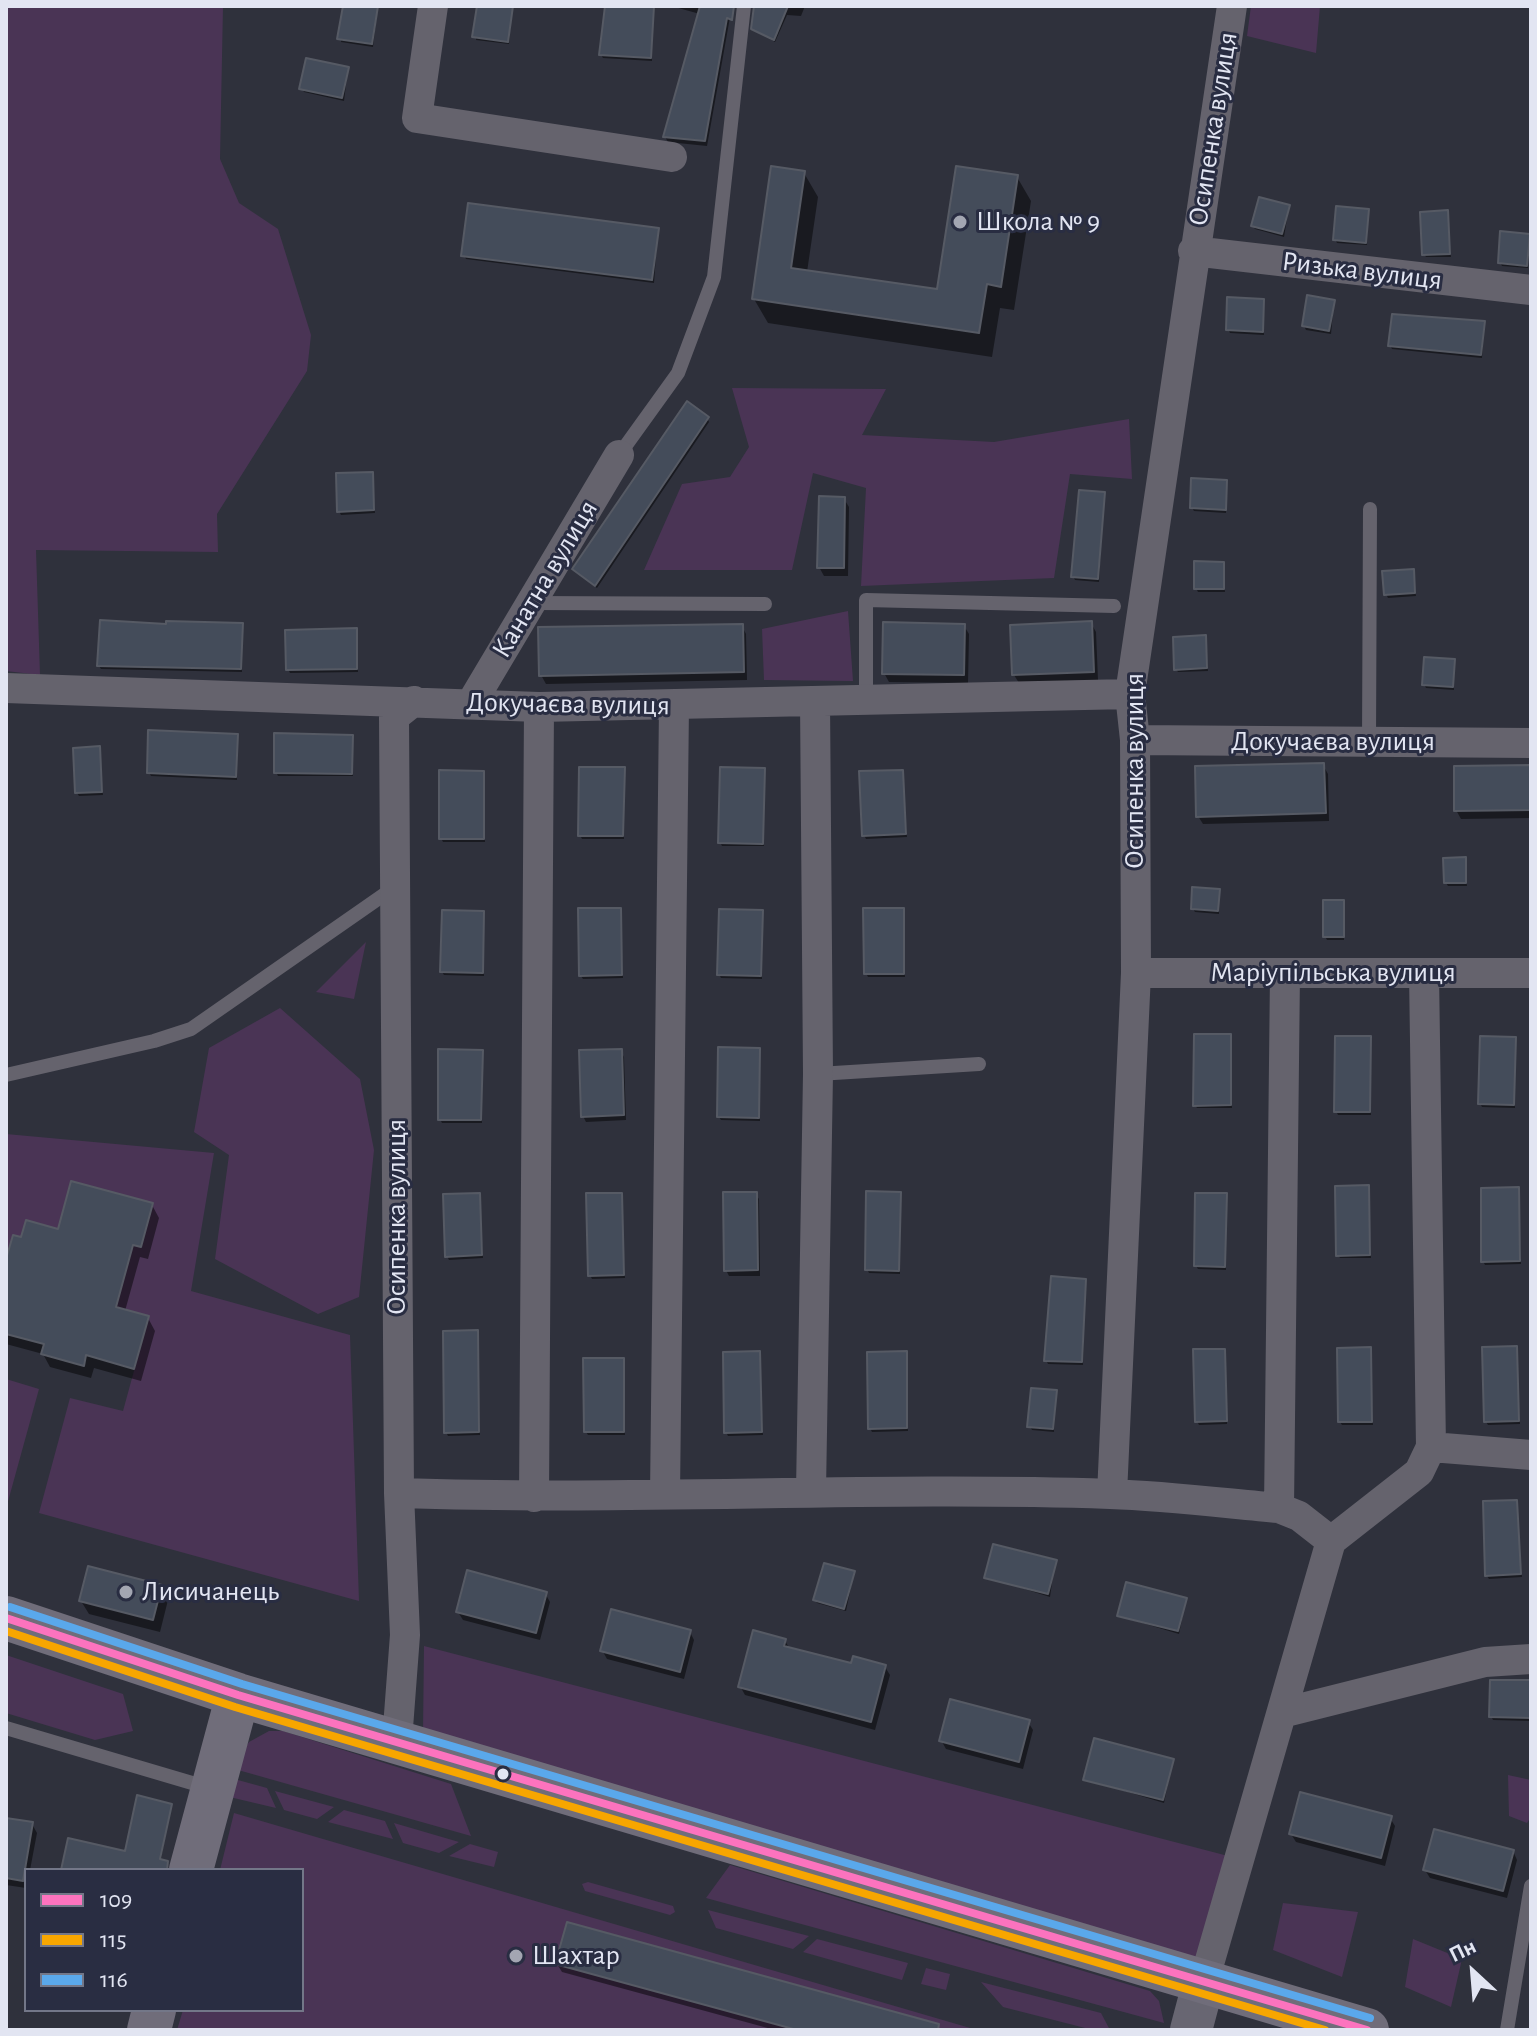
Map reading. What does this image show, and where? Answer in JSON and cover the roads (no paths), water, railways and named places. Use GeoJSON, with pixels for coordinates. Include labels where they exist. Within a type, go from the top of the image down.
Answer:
{"type":"FeatureCollection","features":[{"type":"Feature","properties":{"kind":"main road"},"geometry":{"type":"LineString","coordinates":[[6,1618],[238,1695],[1204,1981],[1268,2016],[1367,2030]]}},
{"type":"Feature","properties":{"kind":"main road"},"geometry":{"type":"LineString","coordinates":[[192,1868],[238,1695]]}},
{"type":"Feature","properties":{"kind":"main road"},"geometry":{"type":"LineString","coordinates":[[1191,2030],[1204,1981]]}},
{"type":"Feature","properties":{"kind":"street"},"geometry":{"type":"LineString","coordinates":[[433,6],[417,118],[672,157]]}},
{"type":"Feature","properties":{"kind":"street","name":"Осипенка вулиця"},"geometry":{"type":"LineString","coordinates":[[1112,1494],[1136,973],[1135,740],[1130,694],[1193,251],[1232,6]]}},
{"type":"Feature","properties":{"kind":"street","name":"Ризька вулиця"},"geometry":{"type":"LineString","coordinates":[[1193,251],[1531,290]]}},
{"type":"Feature","properties":{"kind":"street","name":"Канатна вулиця"},"geometry":{"type":"LineString","coordinates":[[472,702],[619,455]]}},
{"type":"Feature","properties":{"kind":"street","name":"Докучаєва вулиця"},"geometry":{"type":"LineString","coordinates":[[6,688],[472,702],[539,707],[1130,694]]}},
{"type":"Feature","properties":{"kind":"street","name":"Осипенка вулиця"},"geometry":{"type":"LineString","coordinates":[[397,1741],[405,1635],[399,1493],[394,717],[414,701]]}},
{"type":"Feature","properties":{"kind":"street"},"geometry":{"type":"LineString","coordinates":[[811,1491],[818,1074],[815,701]]}},
{"type":"Feature","properties":{"kind":"street"},"geometry":{"type":"LineString","coordinates":[[665,1494],[674,706]]}},
{"type":"Feature","properties":{"kind":"street"},"geometry":{"type":"LineString","coordinates":[[534,1497],[539,707]]}},
{"type":"Feature","properties":{"kind":"street","name":"Докучаєва вулиця"},"geometry":{"type":"LineString","coordinates":[[1135,740],[1531,743]]}},
{"type":"Feature","properties":{"kind":"street","name":"Маріупільська вулиця"},"geometry":{"type":"LineString","coordinates":[[1136,973],[1531,973]]}},
{"type":"Feature","properties":{"kind":"street"},"geometry":{"type":"LineString","coordinates":[[1279,1508],[1285,973]]}},
{"type":"Feature","properties":{"kind":"street"},"geometry":{"type":"LineString","coordinates":[[1204,1981],[1331,1541],[1419,1472],[1431,1447],[1424,973]]}},
{"type":"Feature","properties":{"kind":"street"},"geometry":{"type":"LineString","coordinates":[[1431,1447],[1531,1455]]}},
{"type":"Feature","properties":{"kind":"street"},"geometry":{"type":"LineString","coordinates":[[399,1493],[534,1497],[811,1491],[1112,1494],[1279,1508],[1299,1516],[1331,1541]]}},
{"type":"Feature","properties":{"kind":"street"},"geometry":{"type":"LineString","coordinates":[[1282,1713],[1485,1662],[1531,1659]]}},
{"type":"Feature","properties":{"kind":"lane"},"geometry":{"type":"LineString","coordinates":[[619,455],[678,373],[714,277],[744,6]]}},
{"type":"Feature","properties":{"kind":"lane"},"geometry":{"type":"LineString","coordinates":[[1369,742],[1370,509]]}},
{"type":"Feature","properties":{"kind":"lane"},"geometry":{"type":"LineString","coordinates":[[866,700],[866,600],[1114,606]]}},
{"type":"Feature","properties":{"kind":"lane"},"geometry":{"type":"LineString","coordinates":[[531,603],[765,604]]}},
{"type":"Feature","properties":{"kind":"lane"},"geometry":{"type":"LineString","coordinates":[[6,1075],[93,1052],[154,1041],[191,1029],[395,886]]}},
{"type":"Feature","properties":{"kind":"lane"},"geometry":{"type":"LineString","coordinates":[[818,1074],[979,1064]]}},
{"type":"Feature","properties":{"kind":"lane"},"geometry":{"type":"LineString","coordinates":[[6,1728],[212,1789]]}},
{"type":"Feature","properties":{"kind":"lane"},"geometry":{"type":"LineString","coordinates":[[1507,2030],[1531,1886]]}},
{"type":"Feature","properties":{"kind":"place","name":"Школа № 9"},"geometry":{"type":"Point","coordinates":[960,222]}},
{"type":"Feature","properties":{"kind":"place","name":"Лисичанець"},"geometry":{"type":"Point","coordinates":[126,1592]}},
{"type":"Feature","properties":{"kind":"place","name":"Шахтар"},"geometry":{"type":"Point","coordinates":[516,1956]}}]}
